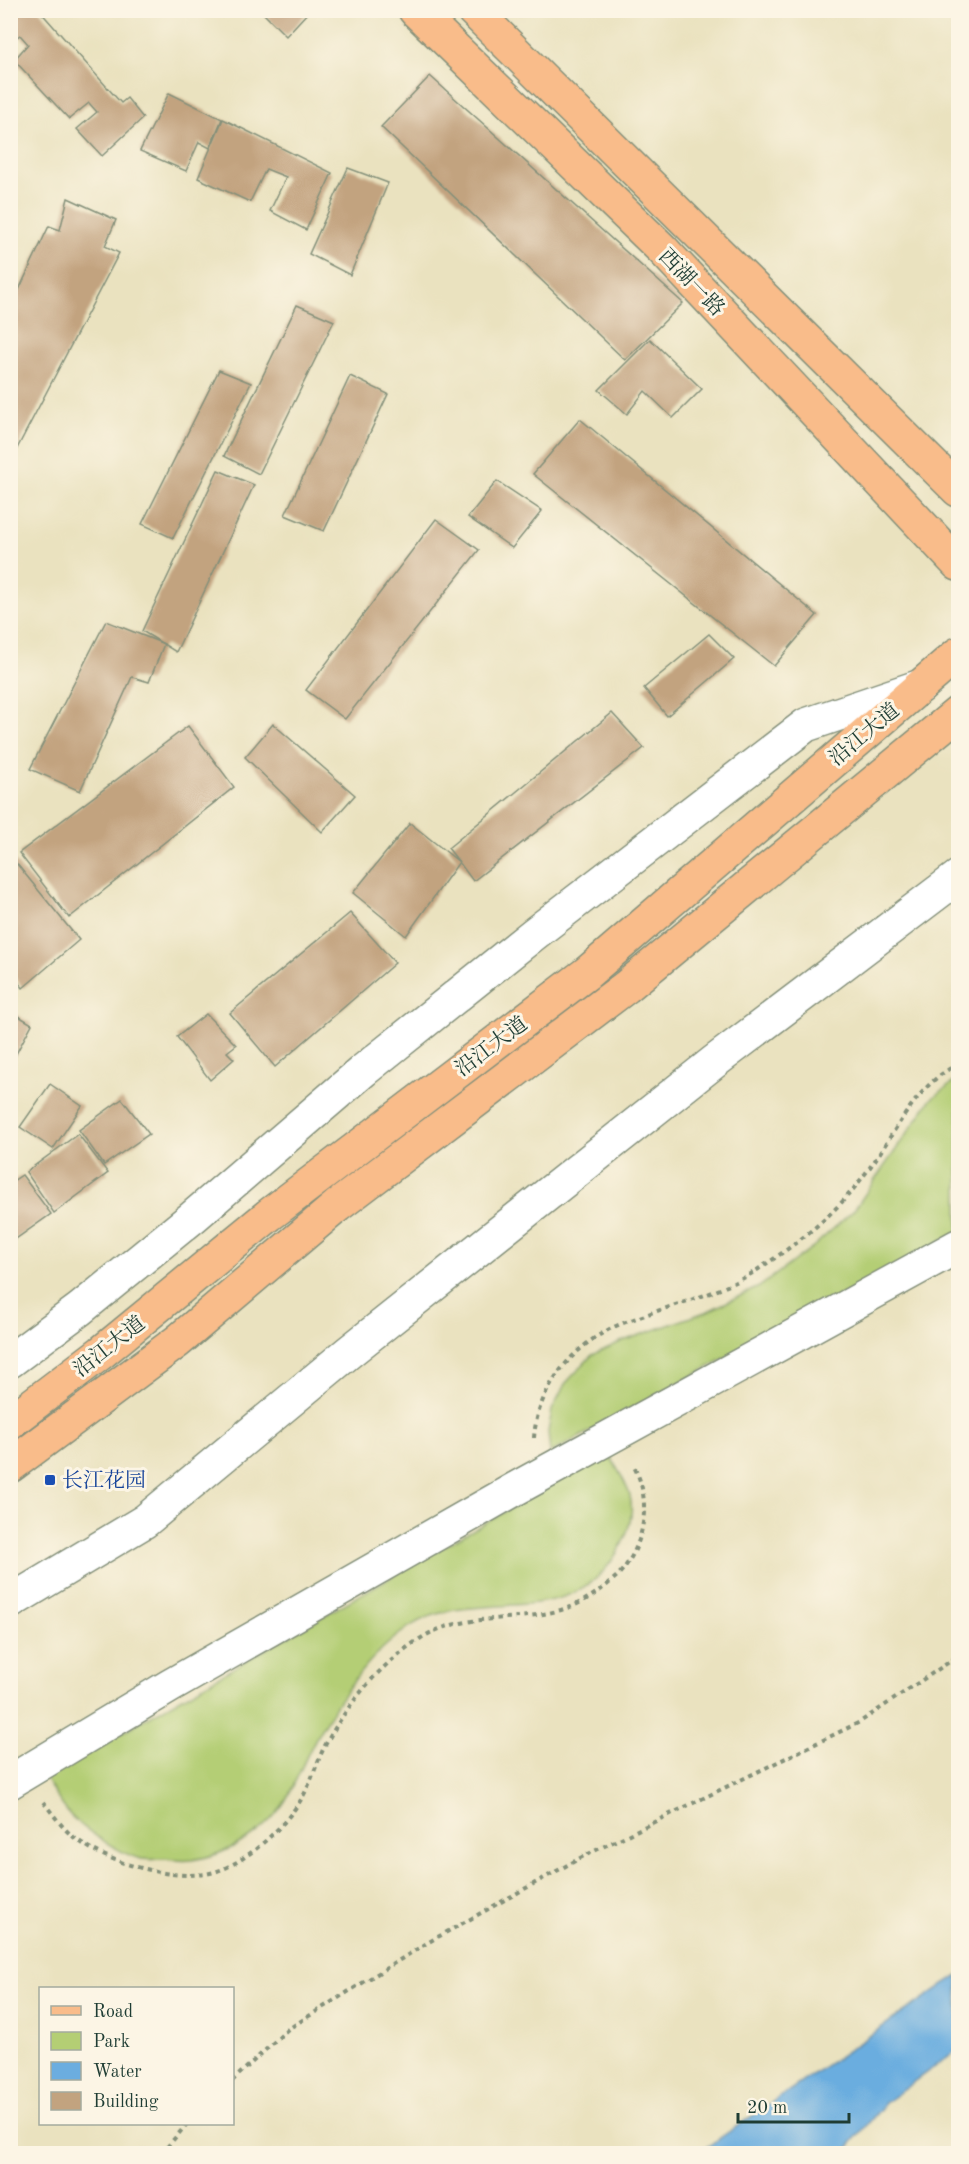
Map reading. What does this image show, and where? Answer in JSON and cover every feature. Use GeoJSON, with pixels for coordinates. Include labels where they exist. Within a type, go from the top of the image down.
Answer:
{"type":"FeatureCollection","features":[{"type":"Feature","properties":{"kind":"main road","name":"西湖一路"},"geometry":{"type":"LineString","coordinates":[[415,10],[662,249],[958,564]]}},
{"type":"Feature","properties":{"kind":"main road","name":"西湖一路"},"geometry":{"type":"LineString","coordinates":[[473,10],[958,490]]}},
{"type":"Feature","properties":{"kind":"main road","name":"沿江大道"},"geometry":{"type":"LineString","coordinates":[[10,1422],[102,1352],[269,1215],[587,973],[958,654]]}},
{"type":"Feature","properties":{"kind":"main road","name":"沿江大道"},"geometry":{"type":"LineString","coordinates":[[10,1466],[178,1341],[337,1206],[626,987],[958,713]]}},
{"type":"Feature","properties":{"kind":"street"},"geometry":{"type":"LineString","coordinates":[[10,1361],[80,1309],[364,1070],[534,934],[806,725],[921,686]]}},
{"type":"Feature","properties":{"kind":"street"},"geometry":{"type":"LineString","coordinates":[[10,1602],[145,1521],[349,1352],[714,1062],[958,877]]}},
{"type":"Feature","properties":{"kind":"street"},"geometry":{"type":"LineString","coordinates":[[16,1779],[170,1686],[535,1478],[958,1246]]}},
{"type":"Feature","properties":{"kind":"path"},"geometry":{"type":"LineString","coordinates":[[535,1478],[535,1425],[543,1395],[558,1371],[583,1347],[615,1327],[725,1287],[759,1269],[832,1212],[871,1166],[931,1082],[958,1065]]}},
{"type":"Feature","properties":{"kind":"path"},"geometry":{"type":"LineString","coordinates":[[16,1779],[66,1831],[91,1848],[127,1866],[169,1874],[206,1874],[241,1860],[282,1827],[303,1797],[327,1741],[357,1696],[394,1656],[441,1627],[483,1618],[531,1615],[567,1608],[600,1591],[625,1568],[640,1537],[645,1502],[640,1477],[614,1434]]}},
{"type":"Feature","properties":{"kind":"path"},"geometry":{"type":"LineString","coordinates":[[234,2079],[288,2029],[427,1943],[582,1857],[860,1722],[958,1656]]}},
{"type":"Feature","properties":{"kind":"path"},"geometry":{"type":"LineString","coordinates":[[161,2154],[186,2125]]}},
{"type":"Feature","properties":{"kind":"green space"},"geometry":{"type":"Polygon","coordinates":[[[958,1079],[958,1232],[550,1453],[548,1432],[552,1410],[565,1384],[592,1355],[623,1341],[708,1311],[759,1287],[814,1246],[854,1210],[931,1099],[958,1079]]]}},
{"type":"Feature","properties":{"kind":"green space"},"geometry":{"type":"Polygon","coordinates":[[[608,1452],[626,1485],[630,1496],[631,1515],[626,1534],[607,1567],[587,1586],[563,1597],[538,1603],[458,1609],[433,1615],[395,1637],[371,1660],[340,1700],[316,1737],[279,1810],[246,1840],[220,1853],[192,1860],[134,1857],[78,1823],[64,1808],[44,1777],[608,1452]]]}},
{"type":"Feature","properties":{"kind":"water"},"geometry":{"type":"Polygon","coordinates":[[[958,1975],[958,2049],[885,2103],[844,2153],[698,2153],[958,1975]]]}},
{"type":"Feature","properties":{"kind":"building"},"geometry":{"type":"Polygon","coordinates":[[[10,10],[39,10],[121,103],[127,98],[143,118],[102,156],[77,129],[97,112],[89,103],[69,119],[14,60],[28,44],[20,35],[10,42],[10,10]]]}},
{"type":"Feature","properties":{"kind":"building"},"geometry":{"type":"Polygon","coordinates":[[[260,10],[310,10],[286,36],[260,10]]]}},
{"type":"Feature","properties":{"kind":"building"},"geometry":{"type":"Polygon","coordinates":[[[430,76],[683,303],[625,360],[381,127],[430,76]]]}},
{"type":"Feature","properties":{"kind":"building"},"geometry":{"type":"Polygon","coordinates":[[[169,93],[222,119],[210,148],[199,142],[186,171],[140,151],[169,93]]]}},
{"type":"Feature","properties":{"kind":"building"},"geometry":{"type":"Polygon","coordinates":[[[223,119],[332,173],[306,230],[270,211],[286,177],[266,169],[250,202],[198,178],[223,119]]]}},
{"type":"Feature","properties":{"kind":"building"},"geometry":{"type":"Polygon","coordinates":[[[348,168],[388,183],[350,275],[309,254],[348,168]]]}},
{"type":"Feature","properties":{"kind":"building"},"geometry":{"type":"Polygon","coordinates":[[[68,198],[116,220],[105,246],[119,253],[10,462],[10,309],[49,226],[60,230],[68,198]]]}},
{"type":"Feature","properties":{"kind":"building"},"geometry":{"type":"Polygon","coordinates":[[[297,305],[334,321],[259,474],[224,456],[297,305]]]}},
{"type":"Feature","properties":{"kind":"building"},"geometry":{"type":"Polygon","coordinates":[[[650,339],[702,389],[673,418],[645,391],[627,414],[599,390],[650,339]]]}},
{"type":"Feature","properties":{"kind":"building"},"geometry":{"type":"Polygon","coordinates":[[[219,370],[251,383],[173,538],[142,524],[219,370]]]}},
{"type":"Feature","properties":{"kind":"building"},"geometry":{"type":"Polygon","coordinates":[[[350,376],[388,394],[324,531],[285,515],[350,376]]]}},
{"type":"Feature","properties":{"kind":"building"},"geometry":{"type":"Polygon","coordinates":[[[580,419],[817,615],[774,666],[533,474],[580,419]]]}},
{"type":"Feature","properties":{"kind":"building"},"geometry":{"type":"Polygon","coordinates":[[[218,470],[254,485],[176,652],[142,631],[218,470]]]}},
{"type":"Feature","properties":{"kind":"building"},"geometry":{"type":"Polygon","coordinates":[[[497,481],[542,511],[512,548],[468,517],[497,481]]]}},
{"type":"Feature","properties":{"kind":"building"},"geometry":{"type":"Polygon","coordinates":[[[436,519],[479,550],[345,719],[306,690],[436,519]]]}},
{"type":"Feature","properties":{"kind":"building"},"geometry":{"type":"Polygon","coordinates":[[[106,621],[164,644],[149,682],[132,677],[80,791],[30,769],[106,621]]]}},
{"type":"Feature","properties":{"kind":"building"},"geometry":{"type":"Polygon","coordinates":[[[709,634],[734,659],[667,716],[644,688],[709,634]]]}},
{"type":"Feature","properties":{"kind":"building"},"geometry":{"type":"Polygon","coordinates":[[[612,713],[644,748],[473,881],[448,848],[612,713]]]}},
{"type":"Feature","properties":{"kind":"building"},"geometry":{"type":"Polygon","coordinates":[[[273,724],[355,795],[322,832],[245,757],[273,724]]]}},
{"type":"Feature","properties":{"kind":"building"},"geometry":{"type":"Polygon","coordinates":[[[188,726],[234,787],[69,918],[19,853],[188,726]]]}},
{"type":"Feature","properties":{"kind":"building"},"geometry":{"type":"Polygon","coordinates":[[[410,823],[459,862],[406,936],[353,893],[410,823]]]}},
{"type":"Feature","properties":{"kind":"building"},"geometry":{"type":"Polygon","coordinates":[[[12,858],[79,940],[23,988],[10,971],[10,859],[12,858]]]}},
{"type":"Feature","properties":{"kind":"building"},"geometry":{"type":"Polygon","coordinates":[[[350,913],[395,963],[275,1067],[230,1013],[350,913]]]}},
{"type":"Feature","properties":{"kind":"building"},"geometry":{"type":"Polygon","coordinates":[[[10,1011],[32,1024],[10,1065],[10,1011]]]}},
{"type":"Feature","properties":{"kind":"building"},"geometry":{"type":"Polygon","coordinates":[[[206,1014],[236,1045],[227,1052],[234,1059],[210,1080],[177,1037],[206,1014]]]}},
{"type":"Feature","properties":{"kind":"building"},"geometry":{"type":"Polygon","coordinates":[[[50,1084],[82,1106],[53,1149],[20,1127],[50,1084]]]}},
{"type":"Feature","properties":{"kind":"building"},"geometry":{"type":"Polygon","coordinates":[[[122,1099],[149,1134],[104,1165],[79,1130],[122,1099]]]}},
{"type":"Feature","properties":{"kind":"building"},"geometry":{"type":"Polygon","coordinates":[[[78,1134],[108,1173],[54,1213],[26,1172],[78,1134]]]}},
{"type":"Feature","properties":{"kind":"building"},"geometry":{"type":"Polygon","coordinates":[[[22,1175],[51,1214],[10,1243],[10,1183],[22,1175]]]}},
{"type":"Feature","properties":{"kind":"place","name":"长江花园"},"geometry":{"type":"Point","coordinates":[50,1480]}}]}
